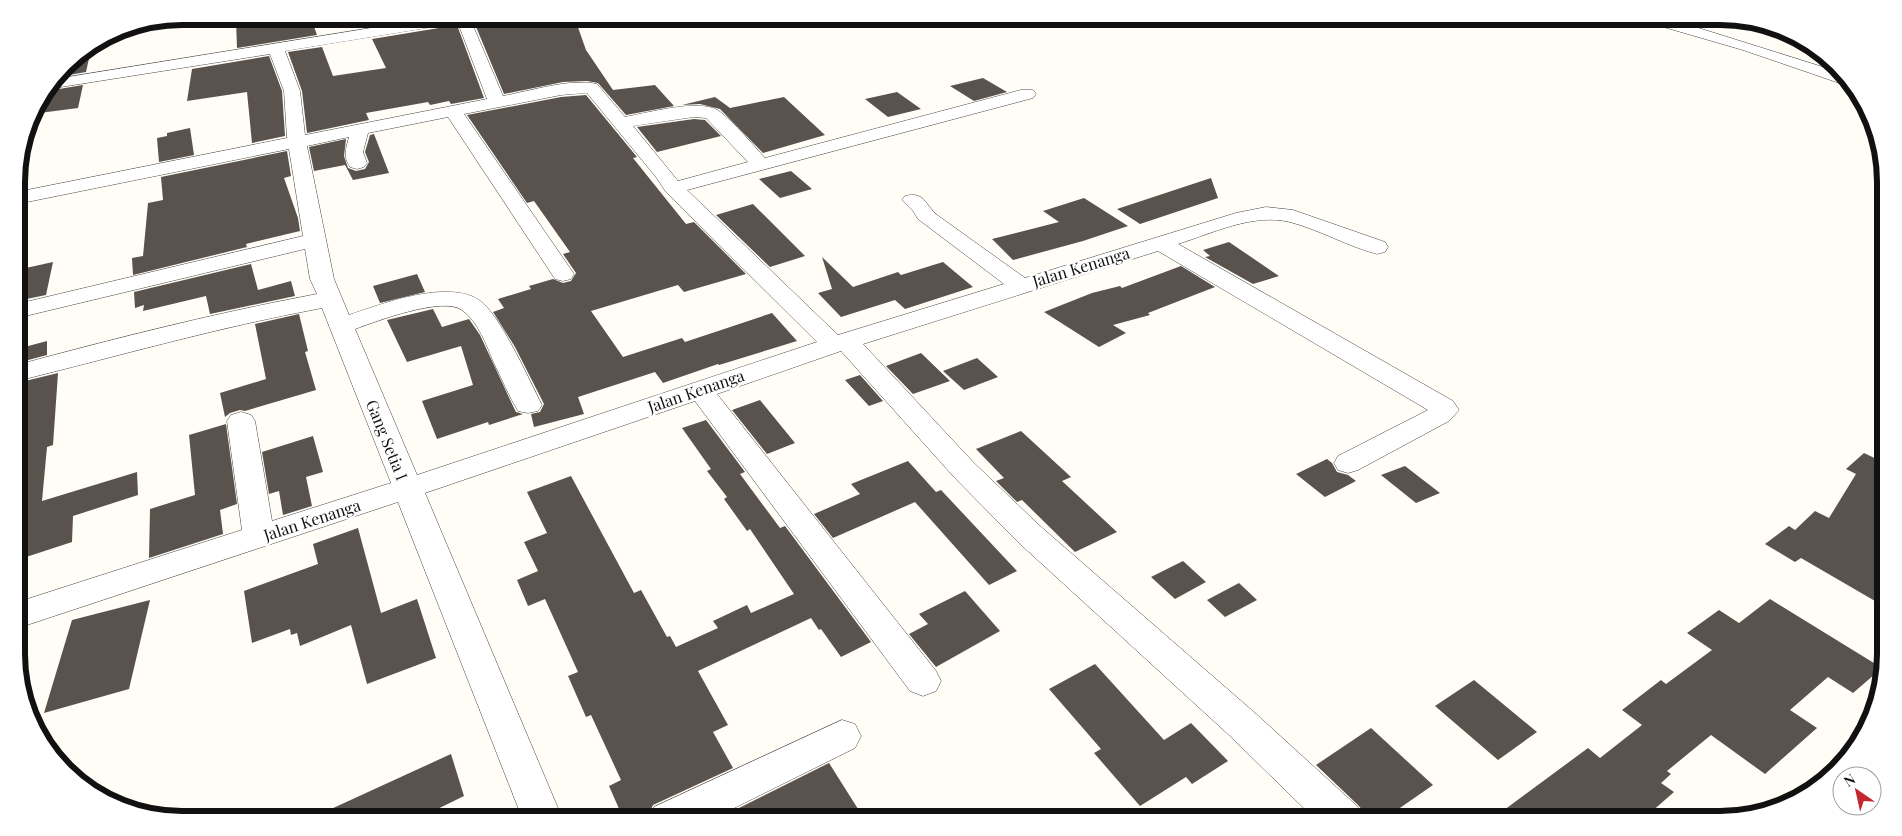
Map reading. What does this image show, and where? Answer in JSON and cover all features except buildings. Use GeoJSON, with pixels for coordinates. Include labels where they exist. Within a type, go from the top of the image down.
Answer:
{"type":"FeatureCollection","features":[{"type":"Feature","properties":{"kind":"street"},"geometry":{"type":"LineString","coordinates":[[61,83],[167,60],[276,48],[419,25]]}},
{"type":"Feature","properties":{"kind":"street"},"geometry":{"type":"LineString","coordinates":[[472,25],[497,102]]}},
{"type":"Feature","properties":{"kind":"street"},"geometry":{"type":"LineString","coordinates":[[1673,25],[1804,64],[1835,75]]}},
{"type":"Feature","properties":{"kind":"street","name":"Gang Setia I"},"geometry":{"type":"LineString","coordinates":[[276,48],[292,92],[297,142],[322,279],[538,811]]}},
{"type":"Feature","properties":{"kind":"street"},"geometry":{"type":"LineString","coordinates":[[25,196],[497,102],[561,90],[591,88],[622,123],[673,188],[840,343],[1028,534],[1242,724],[1334,811]]}},
{"type":"Feature","properties":{"kind":"street"},"geometry":{"type":"LineString","coordinates":[[673,188],[1027,94]]}},
{"type":"Feature","properties":{"kind":"street"},"geometry":{"type":"LineString","coordinates":[[453,111],[563,274]]}},
{"type":"Feature","properties":{"kind":"street"},"geometry":{"type":"LineString","coordinates":[[622,123],[692,111],[708,111],[761,164]]}},
{"type":"Feature","properties":{"kind":"street"},"geometry":{"type":"LineString","coordinates":[[357,163],[354,152],[360,129]]}},
{"type":"Feature","properties":{"kind":"street"},"geometry":{"type":"LineString","coordinates":[[912,200],[922,208],[925,215],[930,219],[1022,286]]}},
{"type":"Feature","properties":{"kind":"street","name":"Jalan Kenanga"},"geometry":{"type":"LineString","coordinates":[[25,613],[406,489],[840,343],[1235,220],[1266,213],[1293,216],[1377,247]]}},
{"type":"Feature","properties":{"kind":"street"},"geometry":{"type":"LineString","coordinates":[[25,309],[314,240]]}},
{"type":"Feature","properties":{"kind":"street"},"geometry":{"type":"LineString","coordinates":[[1160,242],[1443,407],[1445,410],[1348,464]]}},
{"type":"Feature","properties":{"kind":"street"},"geometry":{"type":"LineString","coordinates":[[341,325],[427,300],[449,298],[472,304],[489,330],[528,406]]}},
{"type":"Feature","properties":{"kind":"street"},"geometry":{"type":"LineString","coordinates":[[25,372],[87,354],[277,309],[330,299]]}},
{"type":"Feature","properties":{"kind":"street"},"geometry":{"type":"LineString","coordinates":[[700,390],[923,681]]}},
{"type":"Feature","properties":{"kind":"street"},"geometry":{"type":"LineString","coordinates":[[241,421],[260,537]]}},
{"type":"Feature","properties":{"kind":"street"},"geometry":{"type":"LineString","coordinates":[[687,811],[842,736]]}}]}
